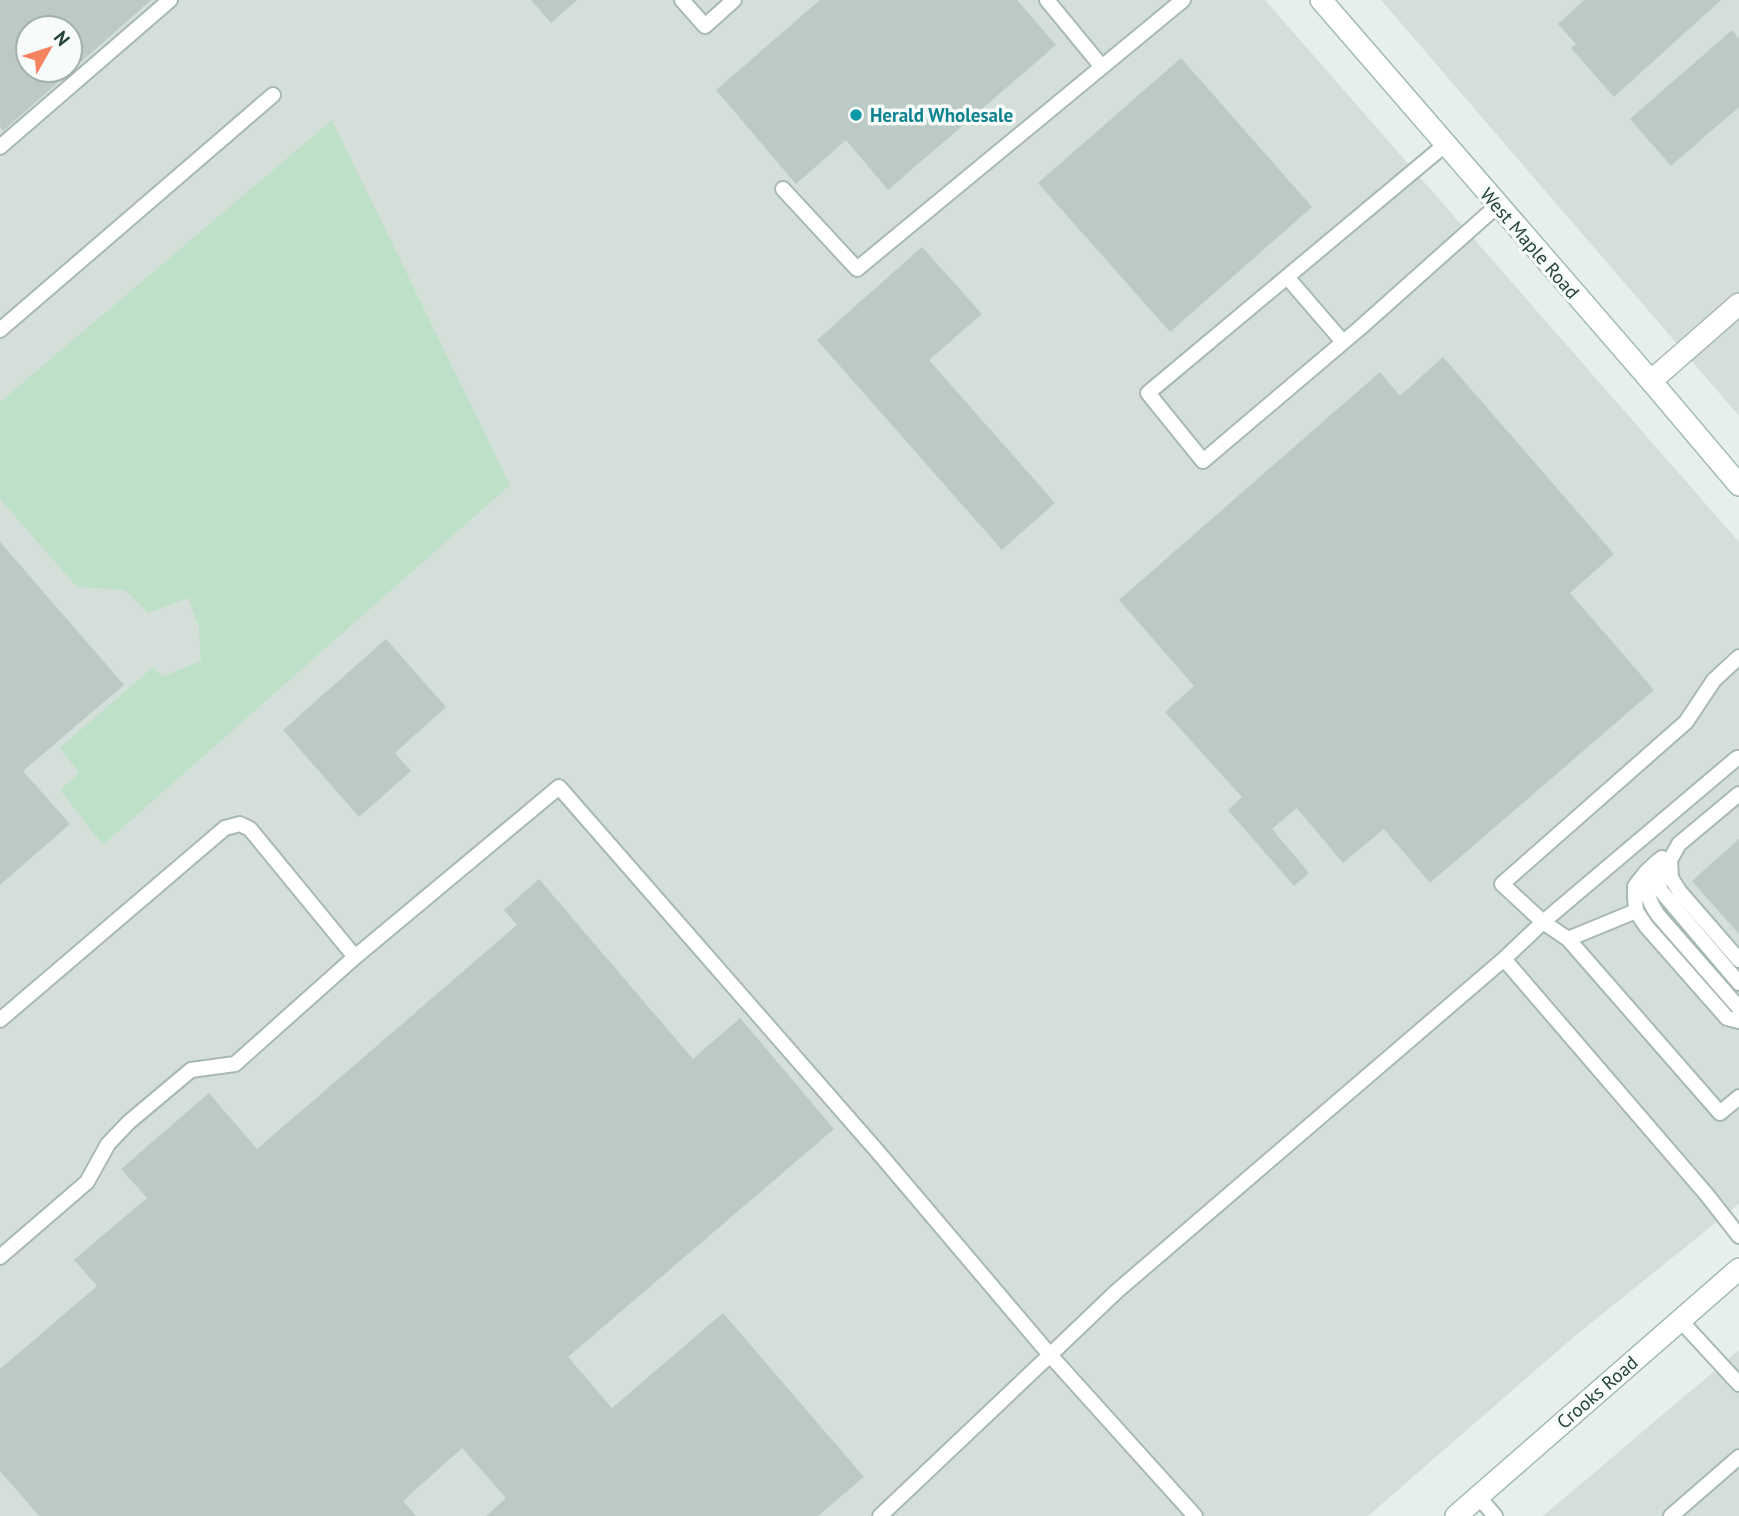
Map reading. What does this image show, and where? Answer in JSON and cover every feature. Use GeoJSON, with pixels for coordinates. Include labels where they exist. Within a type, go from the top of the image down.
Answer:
{"type":"FeatureCollection","features":[{"type":"Feature","properties":{"kind":"main road","name":"West Maple Road"},"geometry":{"type":"LineString","coordinates":[[1321,0],[1739,485]]}},
{"type":"Feature","properties":{"kind":"main road"},"geometry":{"type":"LineString","coordinates":[[1651,381],[1739,304]]}},
{"type":"Feature","properties":{"kind":"main road","name":"Crooks Road"},"geometry":{"type":"LineString","coordinates":[[1456,1516],[1739,1269]]}},
{"type":"Feature","properties":{"kind":"lane"},"geometry":{"type":"LineString","coordinates":[[0,146],[170,0]]}},
{"type":"Feature","properties":{"kind":"lane"},"geometry":{"type":"LineString","coordinates":[[682,0],[705,26],[734,0]]}},
{"type":"Feature","properties":{"kind":"lane"},"geometry":{"type":"LineString","coordinates":[[1047,0],[1102,67]]}},
{"type":"Feature","properties":{"kind":"lane"},"geometry":{"type":"LineString","coordinates":[[783,189],[857,268],[1183,0]]}},
{"type":"Feature","properties":{"kind":"lane"},"geometry":{"type":"LineString","coordinates":[[0,330],[273,95]]}},
{"type":"Feature","properties":{"kind":"lane"},"geometry":{"type":"LineString","coordinates":[[1446,144],[1148,393],[1203,461],[1498,205]]}},
{"type":"Feature","properties":{"kind":"lane"},"geometry":{"type":"LineString","coordinates":[[1287,277],[1343,342]]}},
{"type":"Feature","properties":{"kind":"lane"},"geometry":{"type":"LineString","coordinates":[[1739,657],[1714,680],[1686,722],[1502,884],[1543,922],[1568,939],[1720,1113],[1739,1097]]}},
{"type":"Feature","properties":{"kind":"lane"},"geometry":{"type":"LineString","coordinates":[[880,1516],[1117,1291],[1504,959],[1543,922],[1739,758]]}},
{"type":"Feature","properties":{"kind":"lane"},"geometry":{"type":"LineString","coordinates":[[0,1257],[87,1182],[108,1144],[149,1105],[191,1070],[235,1064],[355,957],[559,787],[878,1152],[1050,1355],[1195,1516]]}},
{"type":"Feature","properties":{"kind":"lane"},"geometry":{"type":"LineString","coordinates":[[1739,794],[1659,860],[1635,886],[1636,911],[1646,926],[1727,1018],[1739,1021]]}},
{"type":"Feature","properties":{"kind":"lane"},"geometry":{"type":"LineString","coordinates":[[0,1020],[225,828],[240,824],[250,829],[355,957]]}},
{"type":"Feature","properties":{"kind":"lane"},"geometry":{"type":"LineString","coordinates":[[1679,844],[1670,860],[1671,878],[1679,891],[1739,960]]}},
{"type":"Feature","properties":{"kind":"lane"},"geometry":{"type":"LineString","coordinates":[[1659,860],[1657,875],[1661,891],[1739,983]]}},
{"type":"Feature","properties":{"kind":"lane"},"geometry":{"type":"LineString","coordinates":[[1646,872],[1645,885],[1650,903],[1658,915],[1739,1008]]}},
{"type":"Feature","properties":{"kind":"lane"},"geometry":{"type":"LineString","coordinates":[[1568,939],[1636,911]]}},
{"type":"Feature","properties":{"kind":"lane"},"geometry":{"type":"LineString","coordinates":[[1504,959],[1739,1236]]}},
{"type":"Feature","properties":{"kind":"lane"},"geometry":{"type":"LineString","coordinates":[[1680,1320],[1739,1384]]}},
{"type":"Feature","properties":{"kind":"lane"},"geometry":{"type":"LineString","coordinates":[[1671,1516],[1739,1457]]}},
{"type":"Feature","properties":{"kind":"lane"},"geometry":{"type":"LineString","coordinates":[[1478,1496],[1496,1516]]}},
{"type":"Feature","properties":{"kind":"shaded area"},"geometry":{"type":"Polygon","coordinates":[[[0,0],[1265,0],[1739,542],[1739,1204],[1576,1335],[1368,1516],[0,1516],[0,0]]]}},
{"type":"Feature","properties":{"kind":"shaded area"},"geometry":{"type":"Polygon","coordinates":[[[1381,0],[1739,0],[1739,416],[1381,0]]]}},
{"type":"Feature","properties":{"kind":"shaded area"},"geometry":{"type":"Polygon","coordinates":[[[1739,1350],[1739,1516],[1543,1516],[1739,1350]]]}},
{"type":"Feature","properties":{"kind":"green space"},"geometry":{"type":"Polygon","coordinates":[[[332,120],[510,485],[103,845],[60,790],[79,773],[60,748],[153,667],[162,677],[201,661],[199,628],[188,598],[148,613],[125,590],[77,587],[0,499],[0,402],[332,120]]]}},
{"type":"Feature","properties":{"kind":"building"},"geometry":{"type":"Polygon","coordinates":[[[0,0],[151,0],[84,59],[84,14],[14,14],[14,84],[56,84],[3,131],[0,127],[0,0]]]}},
{"type":"Feature","properties":{"kind":"building"},"geometry":{"type":"Polygon","coordinates":[[[531,0],[577,0],[551,23],[531,0]]]}},
{"type":"Feature","properties":{"kind":"building","name":"Herald Wholesale"},"geometry":{"type":"Polygon","coordinates":[[[820,0],[1017,0],[1056,45],[888,190],[846,140],[796,184],[716,90],[820,0]]]}},
{"type":"Feature","properties":{"kind":"building"},"geometry":{"type":"Polygon","coordinates":[[[1584,0],[1721,0],[1614,97],[1571,48],[1576,44],[1558,24],[1584,0]]]}},
{"type":"Feature","properties":{"kind":"building"},"geometry":{"type":"Polygon","coordinates":[[[1732,30],[1739,39],[1739,107],[1671,166],[1630,119],[1732,30]]]}},
{"type":"Feature","properties":{"kind":"building"},"geometry":{"type":"Polygon","coordinates":[[[1181,58],[1312,207],[1170,332],[1038,183],[1181,58]]]}},
{"type":"Feature","properties":{"kind":"building"},"geometry":{"type":"Polygon","coordinates":[[[922,247],[982,314],[929,360],[1055,503],[1002,550],[817,340],[922,247]]]}},
{"type":"Feature","properties":{"kind":"building"},"geometry":{"type":"Polygon","coordinates":[[[1443,357],[1614,554],[1570,593],[1654,690],[1430,883],[1384,829],[1343,863],[1297,808],[1272,829],[1309,873],[1294,886],[1228,810],[1242,797],[1165,712],[1194,686],[1119,600],[1380,372],[1400,396],[1443,357]]]}},
{"type":"Feature","properties":{"kind":"building"},"geometry":{"type":"Polygon","coordinates":[[[0,542],[124,685],[23,771],[70,824],[0,885],[0,542]]]}},
{"type":"Feature","properties":{"kind":"building"},"geometry":{"type":"Polygon","coordinates":[[[386,639],[446,707],[395,753],[411,771],[359,817],[283,730],[386,639]]]}},
{"type":"Feature","properties":{"kind":"building"},"geometry":{"type":"Polygon","coordinates":[[[1739,839],[1739,934],[1692,881],[1739,839]]]}},
{"type":"Feature","properties":{"kind":"building"},"geometry":{"type":"Polygon","coordinates":[[[539,879],[693,1059],[740,1018],[834,1129],[568,1357],[612,1408],[723,1313],[864,1477],[818,1516],[486,1516],[506,1498],[462,1448],[403,1501],[416,1516],[39,1516],[0,1471],[0,1369],[97,1286],[74,1260],[147,1198],[121,1169],[209,1093],[257,1149],[517,925],[504,910],[539,879]]]}},
{"type":"Feature","properties":{"kind":"place","name":"Herald Wholesale"},"geometry":{"type":"Point","coordinates":[856,115]}}]}
